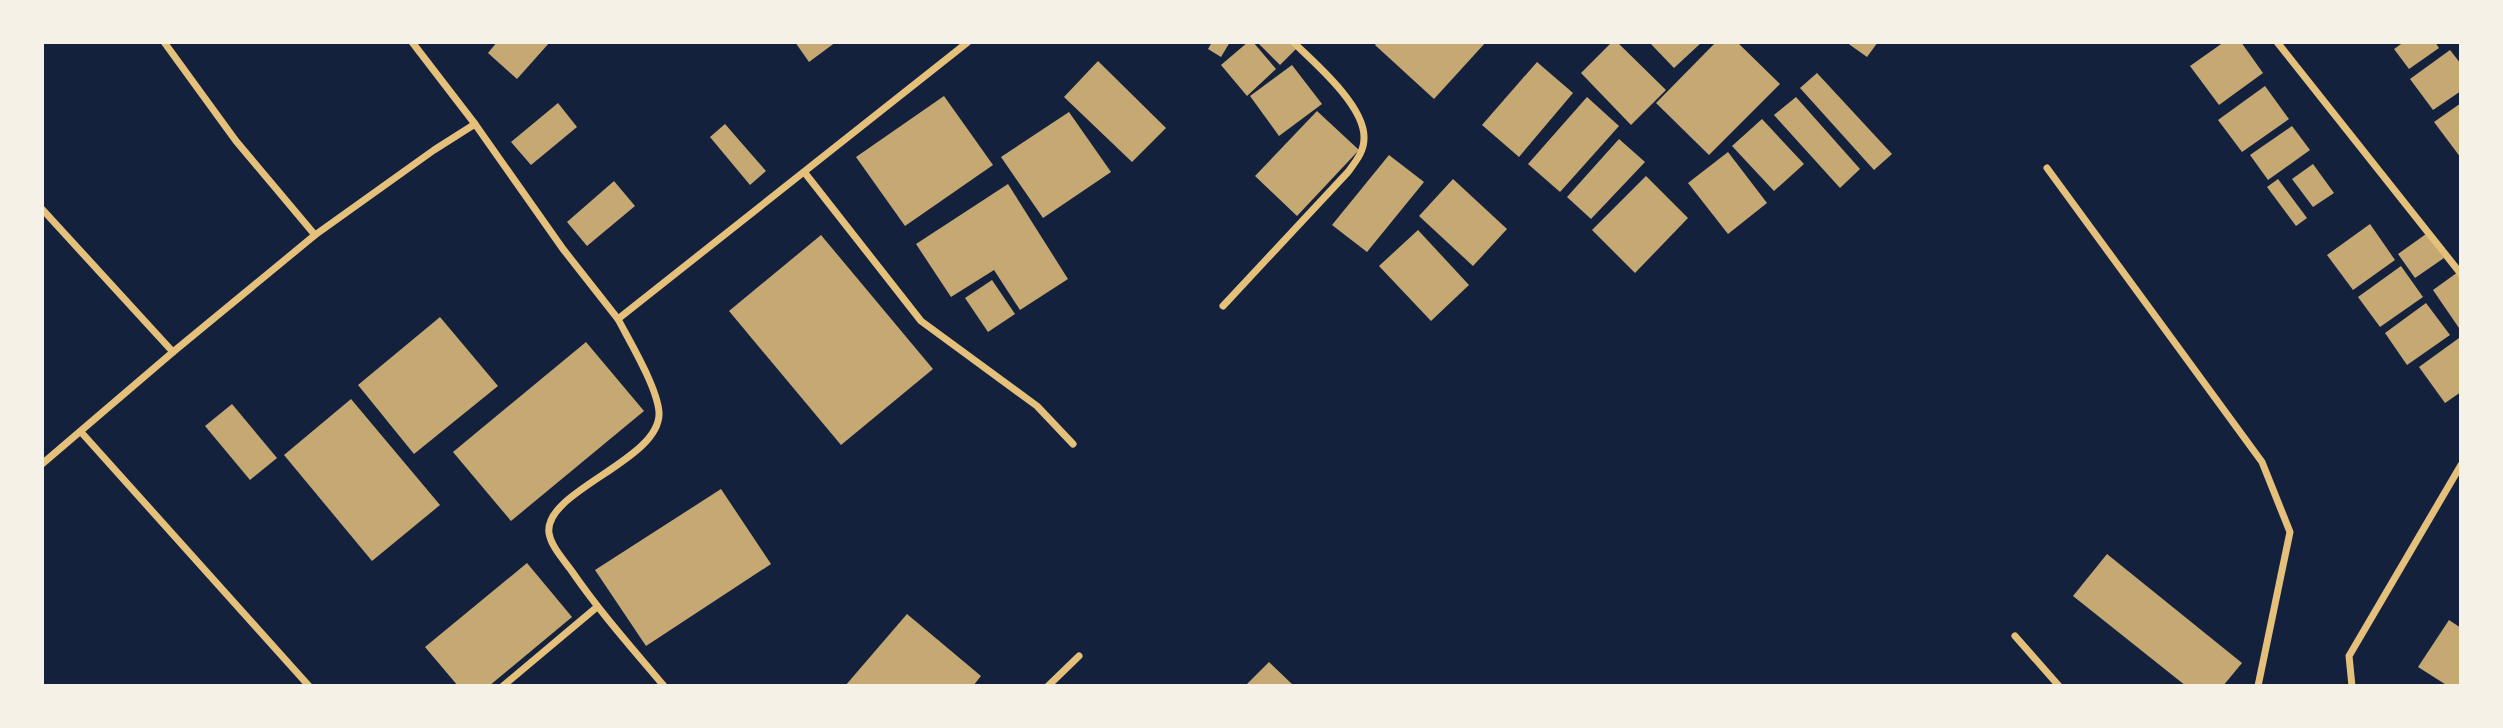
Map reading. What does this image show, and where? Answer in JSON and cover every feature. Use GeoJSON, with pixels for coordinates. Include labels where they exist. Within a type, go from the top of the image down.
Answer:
{"type":"FeatureCollection","features":[{"type":"Feature","properties":{"kind":"street"},"geometry":{"type":"LineString","coordinates":[[164,42],[236,141],[315,235]]}},
{"type":"Feature","properties":{"kind":"street"},"geometry":{"type":"LineString","coordinates":[[412,42],[475,124],[563,249],[618,319],[654,393],[659,410],[654,433],[636,450],[561,506],[551,519],[549,532],[597,607],[664,686]]}},
{"type":"Feature","properties":{"kind":"street"},"geometry":{"type":"LineString","coordinates":[[618,319],[968,42]]}},
{"type":"Feature","properties":{"kind":"street"},"geometry":{"type":"LineString","coordinates":[[1223,306],[1361,155],[1364,136],[1358,113],[1316,64],[1293,42]]}},
{"type":"Feature","properties":{"kind":"street"},"geometry":{"type":"LineString","coordinates":[[2277,42],[2461,274]]}},
{"type":"Feature","properties":{"kind":"street"},"geometry":{"type":"LineString","coordinates":[[42,464],[315,235],[475,124]]}},
{"type":"Feature","properties":{"kind":"street"},"geometry":{"type":"LineString","coordinates":[[2047,168],[2262,462],[2290,532],[2258,686]]}},
{"type":"Feature","properties":{"kind":"street"},"geometry":{"type":"LineString","coordinates":[[805,173],[921,321],[1037,406],[1073,444]]}},
{"type":"Feature","properties":{"kind":"street"},"geometry":{"type":"LineString","coordinates":[[42,209],[173,352]]}},
{"type":"Feature","properties":{"kind":"street"},"geometry":{"type":"LineString","coordinates":[[81,432],[309,686]]}},
{"type":"Feature","properties":{"kind":"street"},"geometry":{"type":"LineString","coordinates":[[2352,686],[2349,656],[2461,465]]}},
{"type":"Feature","properties":{"kind":"street"},"geometry":{"type":"LineString","coordinates":[[503,686],[597,607]]}},
{"type":"Feature","properties":{"kind":"street"},"geometry":{"type":"LineString","coordinates":[[2015,636],[2059,686]]}},
{"type":"Feature","properties":{"kind":"street"},"geometry":{"type":"LineString","coordinates":[[1048,686],[1079,656]]}},
{"type":"Feature","properties":{"kind":"building"},"geometry":{"type":"Polygon","coordinates":[[[497,42],[550,42],[517,79],[488,53],[497,42]]]}},
{"type":"Feature","properties":{"kind":"building"},"geometry":{"type":"Polygon","coordinates":[[[795,42],[836,42],[809,62],[795,42]]]}},
{"type":"Feature","properties":{"kind":"building"},"geometry":{"type":"Polygon","coordinates":[[[1212,42],[1230,42],[1221,57],[1208,49],[1212,42]]]}},
{"type":"Feature","properties":{"kind":"building"},"geometry":{"type":"Polygon","coordinates":[[[1248,42],[1253,42],[1276,69],[1247,96],[1221,65],[1248,42]]]}},
{"type":"Feature","properties":{"kind":"building"},"geometry":{"type":"Polygon","coordinates":[[[1257,42],[1288,42],[1296,49],[1280,65],[1257,42]]]}},
{"type":"Feature","properties":{"kind":"building"},"geometry":{"type":"Polygon","coordinates":[[[1378,42],[1486,42],[1434,99],[1375,45],[1378,42]]]}},
{"type":"Feature","properties":{"kind":"building"},"geometry":{"type":"Polygon","coordinates":[[[1612,42],[1617,42],[1666,90],[1631,125],[1581,73],[1612,42]]]}},
{"type":"Feature","properties":{"kind":"building"},"geometry":{"type":"Polygon","coordinates":[[[1649,42],[1702,42],[1674,68],[1649,42]]]}},
{"type":"Feature","properties":{"kind":"building"},"geometry":{"type":"Polygon","coordinates":[[[1716,42],[1737,42],[1780,84],[1709,155],[1656,103],[1716,42]]]}},
{"type":"Feature","properties":{"kind":"building"},"geometry":{"type":"Polygon","coordinates":[[[1846,42],[1878,42],[1867,57],[1846,42]]]}},
{"type":"Feature","properties":{"kind":"building"},"geometry":{"type":"Polygon","coordinates":[[[2224,42],[2241,42],[2263,73],[2219,105],[2190,66],[2224,42]]]}},
{"type":"Feature","properties":{"kind":"building"},"geometry":{"type":"Polygon","coordinates":[[[2404,42],[2435,42],[2439,48],[2409,69],[2394,49],[2404,42]]]}},
{"type":"Feature","properties":{"kind":"building"},"geometry":{"type":"Polygon","coordinates":[[[2450,50],[2461,64],[2461,91],[2433,110],[2410,79],[2450,50]]]}},
{"type":"Feature","properties":{"kind":"building"},"geometry":{"type":"Polygon","coordinates":[[[1098,61],[1166,128],[1132,162],[1064,97],[1098,61]]]}},
{"type":"Feature","properties":{"kind":"building"},"geometry":{"type":"Polygon","coordinates":[[[1537,62],[1573,93],[1519,157],[1482,125],[1537,62]]]}},
{"type":"Feature","properties":{"kind":"building"},"geometry":{"type":"Polygon","coordinates":[[[1292,65],[1322,104],[1279,136],[1250,96],[1292,65]]]}},
{"type":"Feature","properties":{"kind":"building"},"geometry":{"type":"Polygon","coordinates":[[[1817,73],[1892,154],[1874,170],[1800,88],[1817,73]]]}},
{"type":"Feature","properties":{"kind":"building"},"geometry":{"type":"Polygon","coordinates":[[[2265,86],[2289,119],[2242,152],[2218,120],[2265,86]]]}},
{"type":"Feature","properties":{"kind":"building"},"geometry":{"type":"Polygon","coordinates":[[[944,96],[993,165],[905,226],[856,157],[944,96]]]}},
{"type":"Feature","properties":{"kind":"building"},"geometry":{"type":"Polygon","coordinates":[[[1587,97],[1619,126],[1560,192],[1528,164],[1587,97]]]}},
{"type":"Feature","properties":{"kind":"building"},"geometry":{"type":"Polygon","coordinates":[[[1796,97],[1860,169],[1840,188],[1774,115],[1796,97]]]}},
{"type":"Feature","properties":{"kind":"building"},"geometry":{"type":"Polygon","coordinates":[[[558,103],[577,127],[531,165],[511,142],[558,103]]]}},
{"type":"Feature","properties":{"kind":"building"},"geometry":{"type":"Polygon","coordinates":[[[2461,103],[2461,158],[2434,122],[2461,103]]]}},
{"type":"Feature","properties":{"kind":"building"},"geometry":{"type":"Polygon","coordinates":[[[1317,111],[1359,150],[1297,216],[1255,176],[1317,111]]]}},
{"type":"Feature","properties":{"kind":"building"},"geometry":{"type":"Polygon","coordinates":[[[1069,112],[1111,172],[1043,218],[1001,157],[1069,112]]]}},
{"type":"Feature","properties":{"kind":"building"},"geometry":{"type":"Polygon","coordinates":[[[1762,119],[1804,164],[1774,191],[1732,146],[1762,119]]]}},
{"type":"Feature","properties":{"kind":"building"},"geometry":{"type":"Polygon","coordinates":[[[725,124],[766,171],[750,185],[710,137],[725,124]]]}},
{"type":"Feature","properties":{"kind":"building"},"geometry":{"type":"Polygon","coordinates":[[[2292,126],[2310,150],[2268,180],[2250,155],[2292,126]]]}},
{"type":"Feature","properties":{"kind":"building"},"geometry":{"type":"Polygon","coordinates":[[[1619,139],[1645,162],[1591,219],[1567,197],[1619,139]]]}},
{"type":"Feature","properties":{"kind":"building"},"geometry":{"type":"Polygon","coordinates":[[[1728,152],[1767,203],[1728,234],[1688,183],[1728,152]]]}},
{"type":"Feature","properties":{"kind":"building"},"geometry":{"type":"Polygon","coordinates":[[[1389,155],[1424,182],[1367,252],[1332,225],[1389,155]]]}},
{"type":"Feature","properties":{"kind":"building"},"geometry":{"type":"Polygon","coordinates":[[[2313,164],[2334,193],[2313,207],[2292,179],[2313,164]]]}},
{"type":"Feature","properties":{"kind":"building"},"geometry":{"type":"Polygon","coordinates":[[[1646,176],[1688,218],[1635,273],[1592,230],[1646,176]]]}},
{"type":"Feature","properties":{"kind":"building"},"geometry":{"type":"Polygon","coordinates":[[[1453,179],[1507,229],[1473,266],[1419,216],[1453,179]]]}},
{"type":"Feature","properties":{"kind":"building"},"geometry":{"type":"Polygon","coordinates":[[[2278,179],[2307,218],[2296,226],[2267,187],[2278,179]]]}},
{"type":"Feature","properties":{"kind":"building"},"geometry":{"type":"Polygon","coordinates":[[[614,181],[635,206],[587,246],[567,222],[614,181]]]}},
{"type":"Feature","properties":{"kind":"building"},"geometry":{"type":"Polygon","coordinates":[[[1008,184],[1068,279],[1020,310],[994,270],[951,297],[916,244],[1008,184]]]}},
{"type":"Feature","properties":{"kind":"building"},"geometry":{"type":"Polygon","coordinates":[[[2370,224],[2395,260],[2353,290],[2327,255],[2370,224]]]}},
{"type":"Feature","properties":{"kind":"building"},"geometry":{"type":"Polygon","coordinates":[[[1418,230],[1469,285],[1431,321],[1379,266],[1418,230]]]}},
{"type":"Feature","properties":{"kind":"building"},"geometry":{"type":"Polygon","coordinates":[[[2426,234],[2444,258],[2415,278],[2398,254],[2426,234]]]}},
{"type":"Feature","properties":{"kind":"building"},"geometry":{"type":"Polygon","coordinates":[[[821,235],[933,369],[841,445],[729,311],[821,235]]]}},
{"type":"Feature","properties":{"kind":"building"},"geometry":{"type":"Polygon","coordinates":[[[2401,266],[2423,297],[2380,327],[2358,297],[2401,266]]]}},
{"type":"Feature","properties":{"kind":"building"},"geometry":{"type":"Polygon","coordinates":[[[2458,272],[2461,277],[2459,328],[2433,290],[2458,272]]]}},
{"type":"Feature","properties":{"kind":"building"},"geometry":{"type":"Polygon","coordinates":[[[992,280],[1015,314],[988,332],[965,298],[992,280]]]}},
{"type":"Feature","properties":{"kind":"building"},"geometry":{"type":"Polygon","coordinates":[[[2426,303],[2450,335],[2407,365],[2385,333],[2426,303]]]}},
{"type":"Feature","properties":{"kind":"building"},"geometry":{"type":"Polygon","coordinates":[[[440,317],[498,386],[414,454],[358,385],[440,317]]]}},
{"type":"Feature","properties":{"kind":"building"},"geometry":{"type":"Polygon","coordinates":[[[2459,338],[2461,392],[2445,403],[2419,367],[2459,338]]]}},
{"type":"Feature","properties":{"kind":"building"},"geometry":{"type":"Polygon","coordinates":[[[586,342],[644,411],[511,521],[453,452],[586,342]]]}},
{"type":"Feature","properties":{"kind":"building"},"geometry":{"type":"Polygon","coordinates":[[[351,399],[440,505],[372,561],[284,455],[351,399]]]}},
{"type":"Feature","properties":{"kind":"building"},"geometry":{"type":"Polygon","coordinates":[[[232,404],[277,458],[250,480],[205,426],[232,404]]]}},
{"type":"Feature","properties":{"kind":"building"},"geometry":{"type":"Polygon","coordinates":[[[721,489],[771,564],[646,646],[595,570],[721,489]]]}},
{"type":"Feature","properties":{"kind":"building"},"geometry":{"type":"Polygon","coordinates":[[[2107,554],[2242,663],[2223,686],[2186,686],[2073,596],[2107,554]]]}},
{"type":"Feature","properties":{"kind":"building"},"geometry":{"type":"Polygon","coordinates":[[[527,563],[572,617],[489,686],[458,686],[425,647],[527,563]]]}},
{"type":"Feature","properties":{"kind":"building"},"geometry":{"type":"Polygon","coordinates":[[[907,614],[981,676],[973,686],[845,686],[907,614]]]}},
{"type":"Feature","properties":{"kind":"building"},"geometry":{"type":"Polygon","coordinates":[[[2449,620],[2461,628],[2461,686],[2448,686],[2418,667],[2449,620]]]}},
{"type":"Feature","properties":{"kind":"building"},"geometry":{"type":"Polygon","coordinates":[[[1269,662],[1294,686],[1245,686],[1269,662]]]}}]}
